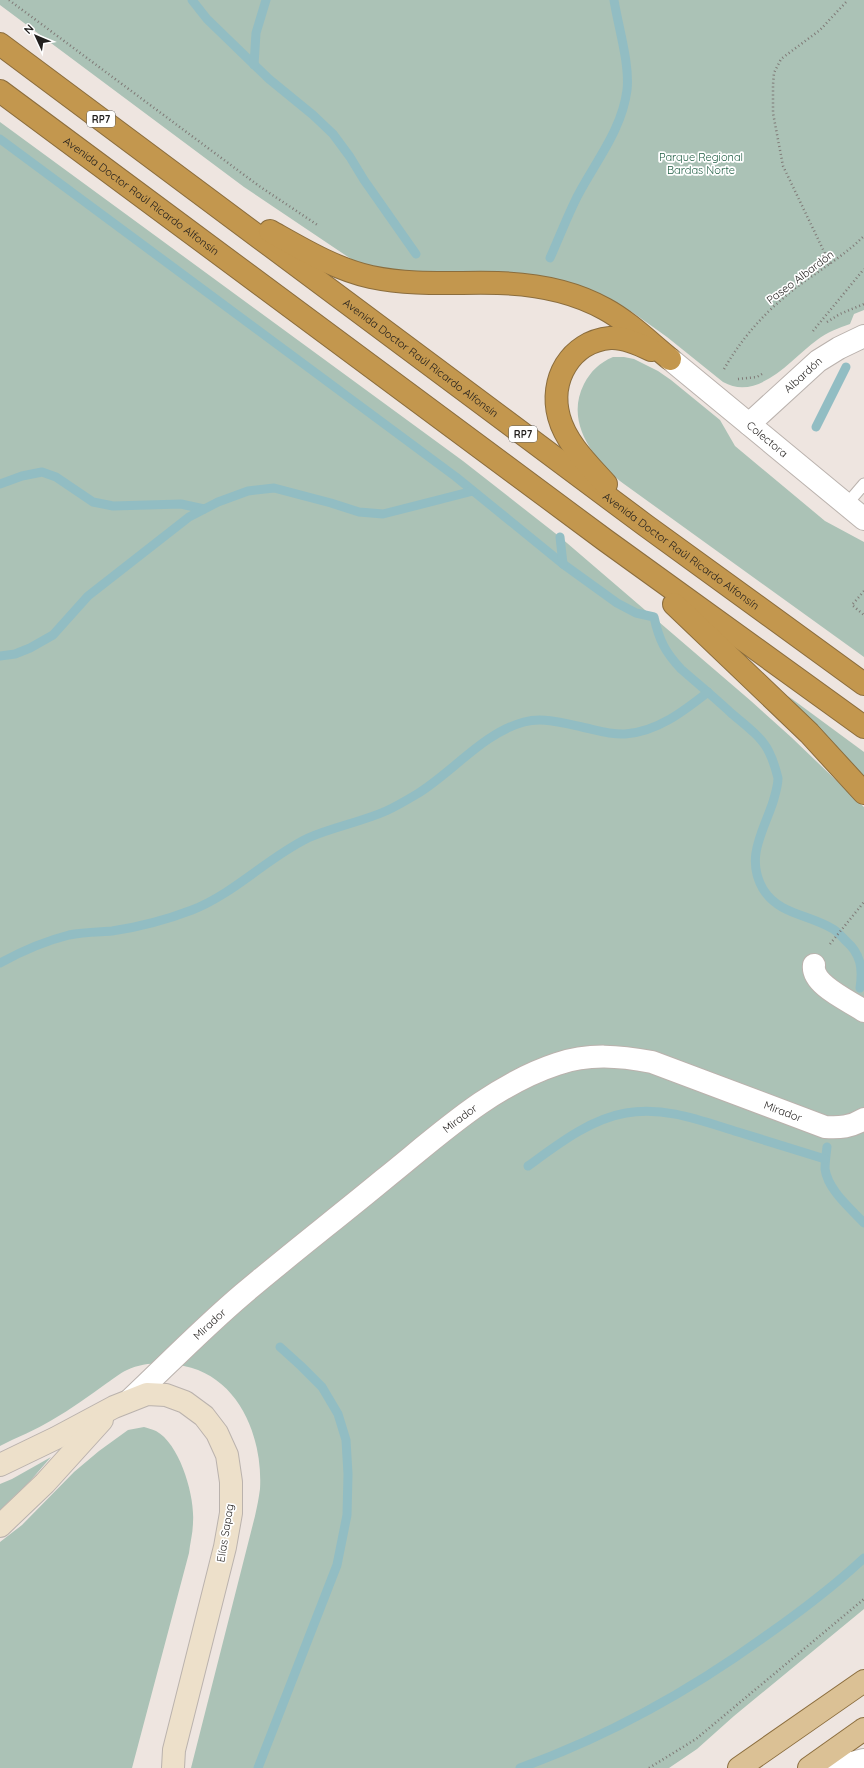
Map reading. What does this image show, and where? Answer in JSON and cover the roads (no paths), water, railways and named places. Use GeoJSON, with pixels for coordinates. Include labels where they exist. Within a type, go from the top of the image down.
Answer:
{"type":"FeatureCollection","features":[{"type":"Feature","properties":{"kind":"highway","name":"Avenida Doctor Raúl Ricardo Alfonsín"},"geometry":{"type":"LineString","coordinates":[[0,44],[645,525],[855,675],[864,684]]}},
{"type":"Feature","properties":{"kind":"highway","name":"Avenida Doctor Raúl Ricardo Alfonsín"},"geometry":{"type":"LineString","coordinates":[[0,91],[606,540],[864,727]]}},
{"type":"Feature","properties":{"kind":"highway"},"geometry":{"type":"LineString","coordinates":[[202,194],[321,259],[347,270],[370,277],[415,283],[517,284],[538,286],[570,294],[606,309],[670,359]]}},
{"type":"Feature","properties":{"kind":"highway"},"geometry":{"type":"LineString","coordinates":[[645,525],[579,454],[567,435],[559,418],[556,400],[557,382],[565,366],[577,351],[593,342],[611,338],[628,341],[670,359]]}},
{"type":"Feature","properties":{"kind":"highway"},"geometry":{"type":"LineString","coordinates":[[606,540],[762,686],[814,738],[864,793]]}},
{"type":"Feature","properties":{"kind":"main road","name":"Elías Sapag"},"geometry":{"type":"LineString","coordinates":[[0,1465],[122,1404],[147,1394],[166,1394],[185,1402],[204,1416],[217,1433],[227,1455],[232,1482],[231,1513],[225,1547],[171,1762]]}},
{"type":"Feature","properties":{"kind":"main road"},"geometry":{"type":"LineString","coordinates":[[0,1526],[45,1483],[122,1404]]}},
{"type":"Feature","properties":{"kind":"main road"},"geometry":{"type":"LineString","coordinates":[[739,1768],[864,1681]]}},
{"type":"Feature","properties":{"kind":"main road"},"geometry":{"type":"LineString","coordinates":[[809,1768],[864,1729]]}},
{"type":"Feature","properties":{"kind":"street","name":"Albardón"},"geometry":{"type":"LineString","coordinates":[[749,424],[818,361],[839,348],[864,336]]}},
{"type":"Feature","properties":{"kind":"street","name":"Colectora"},"geometry":{"type":"LineString","coordinates":[[670,359],[864,519]]}},
{"type":"Feature","properties":{"kind":"street"},"geometry":{"type":"LineString","coordinates":[[814,965],[814,974],[820,982],[864,1011]]}},
{"type":"Feature","properties":{"kind":"street","name":"Mirador"},"geometry":{"type":"LineString","coordinates":[[122,1404],[242,1295],[452,1124],[488,1097],[525,1076],[558,1063],[590,1056],[623,1057],[652,1062],[825,1127],[842,1128],[856,1124],[864,1119]]}},
{"type":"Feature","properties":{"kind":"street"},"geometry":{"type":"LineString","coordinates":[[832,1768],[864,1760]]}},
{"type":"Feature","properties":{"kind":"lane"},"geometry":{"type":"LineString","coordinates":[[846,505],[864,484]]}},
{"type":"Feature","properties":{"kind":"waterway"},"geometry":{"type":"LineString","coordinates":[[192,0],[207,19],[269,79],[313,115],[333,134],[416,254]]}},
{"type":"Feature","properties":{"kind":"waterway"},"geometry":{"type":"LineString","coordinates":[[254,65],[256,33],[266,0]]}},
{"type":"Feature","properties":{"kind":"waterway"},"geometry":{"type":"LineString","coordinates":[[550,258],[577,197],[614,132],[624,105],[627,90],[627,69],[614,0]]}},
{"type":"Feature","properties":{"kind":"waterway"},"geometry":{"type":"LineString","coordinates":[[0,139],[456,477],[563,564],[617,603],[636,613],[654,617],[663,645],[675,663],[747,726],[766,746],[772,758],[778,778],[778,784],[761,835],[756,856],[758,878],[763,889],[777,904],[833,929],[851,946],[860,962],[860,988]]}},
{"type":"Feature","properties":{"kind":"waterway"},"geometry":{"type":"LineString","coordinates":[[816,427],[846,367]]}},
{"type":"Feature","properties":{"kind":"waterway"},"geometry":{"type":"LineString","coordinates":[[0,484],[22,476],[42,472],[56,477],[93,502],[113,506],[181,504],[204,509]]}},
{"type":"Feature","properties":{"kind":"waterway"},"geometry":{"type":"LineString","coordinates":[[0,656],[15,654],[30,648],[53,635],[88,596],[189,517],[218,502],[248,491],[274,488],[359,512],[383,514],[473,491]]}},
{"type":"Feature","properties":{"kind":"waterway"},"geometry":{"type":"LineString","coordinates":[[560,537],[563,564]]}},
{"type":"Feature","properties":{"kind":"waterway"},"geometry":{"type":"LineString","coordinates":[[0,963],[17,954],[60,937],[74,934],[112,931],[142,925],[182,914],[208,903],[237,885],[279,855],[308,838],[376,815],[406,801],[430,785],[482,744],[509,727],[524,722],[546,720],[614,734],[637,732],[659,725],[670,719],[708,692]]}},
{"type":"Feature","properties":{"kind":"waterway"},"geometry":{"type":"LineString","coordinates":[[528,1166],[574,1134],[587,1127],[613,1116],[641,1111],[655,1111],[697,1119],[825,1159]]}},
{"type":"Feature","properties":{"kind":"waterway"},"geometry":{"type":"LineString","coordinates":[[827,1147],[825,1169],[830,1184],[840,1198],[864,1223]]}},
{"type":"Feature","properties":{"kind":"waterway"},"geometry":{"type":"LineString","coordinates":[[258,1768],[337,1565],[347,1515],[348,1474],[346,1440],[338,1414],[322,1387],[280,1347]]}},
{"type":"Feature","properties":{"kind":"waterway"},"geometry":{"type":"LineString","coordinates":[[520,1768],[585,1742],[617,1727],[708,1675],[792,1617],[864,1558]]}},
{"type":"Feature","properties":{"kind":"park label","name":"Parque Regional Bardas Norte"},"geometry":{"type":"Point","coordinates":[701,163]}}]}
